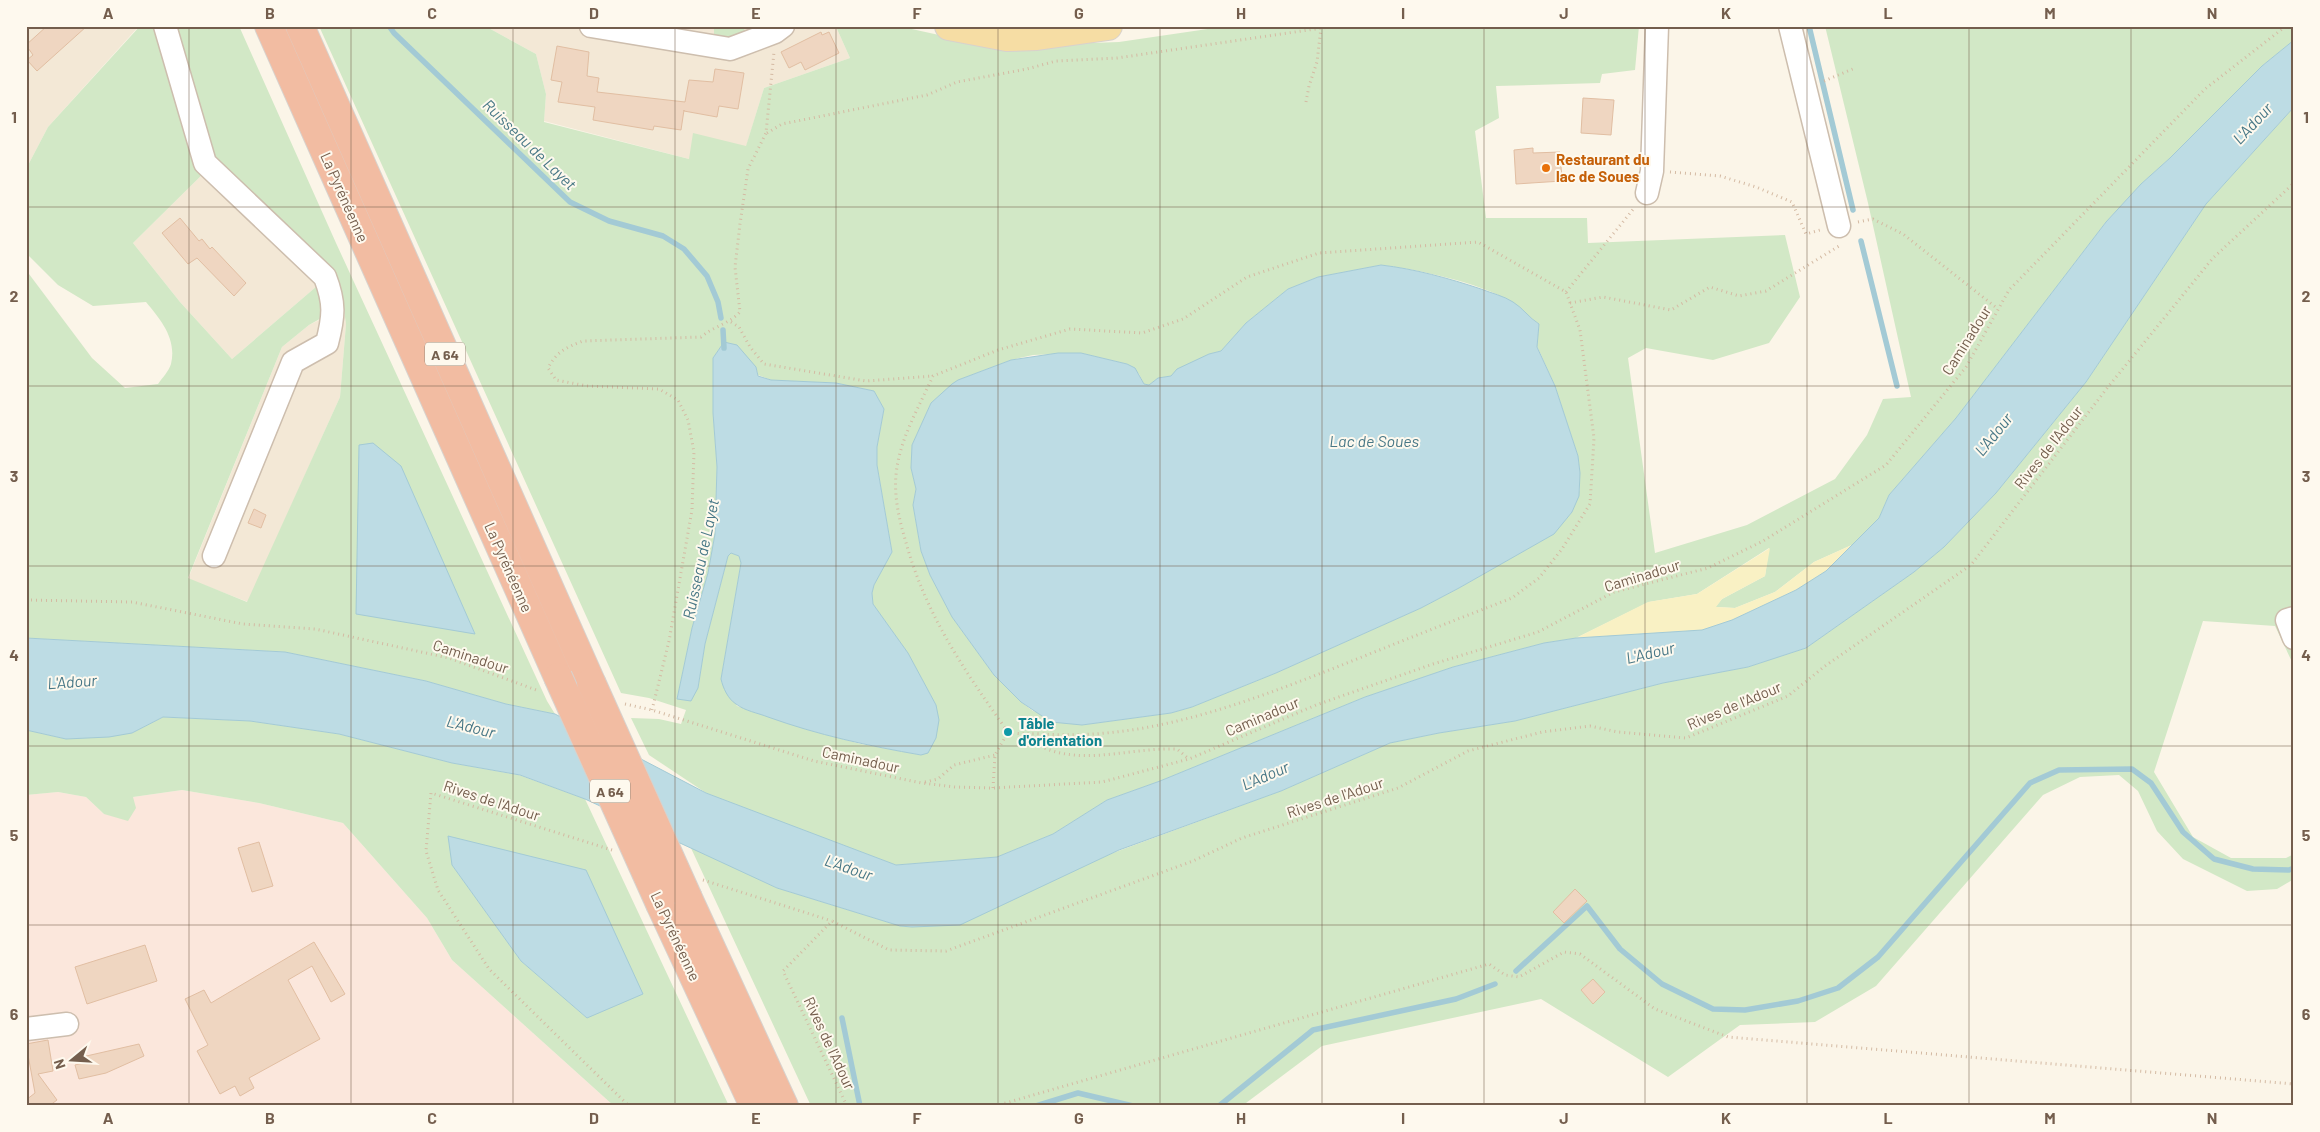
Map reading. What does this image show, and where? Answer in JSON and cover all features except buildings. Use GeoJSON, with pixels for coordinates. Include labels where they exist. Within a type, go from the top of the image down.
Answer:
{"type":"FeatureCollection","features":[{"type":"Feature","properties":{"kind":"highway","name":"La Pyrénéenne"},"geometry":{"type":"LineString","coordinates":[[269,26],[553,684],[661,906],[754,1106]]}},
{"type":"Feature","properties":{"kind":"highway","name":"La Pyrénéenne"},"geometry":{"type":"LineString","coordinates":[[300,26],[591,682],[694,888],[784,1106]]}},
{"type":"Feature","properties":{"kind":"main road"},"geometry":{"type":"LineString","coordinates":[[949,26],[1007,37],[1037,36],[1108,26]]}},
{"type":"Feature","properties":{"kind":"street"},"geometry":{"type":"LineString","coordinates":[[165,26],[205,163],[325,277],[332,296],[334,318],[327,343],[293,362],[214,556]]}},
{"type":"Feature","properties":{"kind":"street"},"geometry":{"type":"LineString","coordinates":[[591,26],[730,49],[779,29]]}},
{"type":"Feature","properties":{"kind":"street"},"geometry":{"type":"LineString","coordinates":[[1647,193],[1652,171],[1657,26]]}},
{"type":"Feature","properties":{"kind":"street"},"geometry":{"type":"LineString","coordinates":[[1790,26],[1841,234]]}},
{"type":"Feature","properties":{"kind":"street"},"geometry":{"type":"LineString","coordinates":[[2294,618],[2287,620],[2294,638]]}},
{"type":"Feature","properties":{"kind":"street"},"geometry":{"type":"LineString","coordinates":[[26,1029],[67,1024]]}},
{"type":"Feature","properties":{"kind":"path"},"geometry":{"type":"LineString","coordinates":[[766,133],[782,124],[927,95],[957,82],[1027,69],[1056,61],[1117,58],[1336,26]]}},
{"type":"Feature","properties":{"kind":"path","name":"Caminadour"},"geometry":{"type":"LineString","coordinates":[[620,704],[652,710],[814,761],[922,783],[955,787],[993,788],[1102,782],[1189,759],[1316,705],[1433,664],[1538,632],[1614,592],[1708,568],[1763,541],[1886,464],[1966,367],[2009,290],[2205,89],[2286,26]]}},
{"type":"Feature","properties":{"kind":"path"},"geometry":{"type":"LineString","coordinates":[[1306,102],[1308,86],[1317,62],[1321,28]]}},
{"type":"Feature","properties":{"kind":"path"},"geometry":{"type":"LineString","coordinates":[[652,710],[669,641],[692,510],[694,452],[688,420],[678,400],[659,389],[587,386],[556,380],[548,368],[553,357],[566,347],[583,341],[701,337],[713,327],[731,322],[740,312],[735,267],[748,169],[766,133],[779,29]]}},
{"type":"Feature","properties":{"kind":"path"},"geometry":{"type":"LineString","coordinates":[[1819,83],[1855,68]]}},
{"type":"Feature","properties":{"kind":"path","name":"Rives de l'Adour"},"geometry":{"type":"LineString","coordinates":[[694,888],[832,921],[889,950],[946,951],[1193,861],[1242,838],[1398,788],[1468,751],[1542,732],[1590,726],[1618,732],[1686,738],[1788,696],[1825,666],[1971,565],[2108,387],[2213,258],[2294,183]]}},
{"type":"Feature","properties":{"kind":"path"},"geometry":{"type":"LineString","coordinates":[[1566,292],[1647,193]]}},
{"type":"Feature","properties":{"kind":"path"},"geometry":{"type":"LineString","coordinates":[[1570,303],[1602,297],[1671,310],[1710,287],[1740,296],[1766,291],[1841,234]]}},
{"type":"Feature","properties":{"kind":"path"},"geometry":{"type":"LineString","coordinates":[[731,322],[739,327],[750,347],[764,364],[866,381],[933,376],[998,350],[1070,329],[1142,333],[1183,319],[1247,277],[1318,253],[1478,242],[1566,292],[1580,330],[1594,438],[1590,504],[1562,549],[1539,578],[1512,598],[1239,704],[1173,724],[1110,734],[1023,735],[1008,732],[961,666],[927,604],[898,516],[896,475],[903,444],[933,376]]}},
{"type":"Feature","properties":{"kind":"path","name":"Caminadour"},"geometry":{"type":"LineString","coordinates":[[26,600],[132,602],[243,624],[315,629],[449,658],[553,684]]}},
{"type":"Feature","properties":{"kind":"path"},"geometry":{"type":"LineString","coordinates":[[993,788],[995,755],[1008,732]]}},
{"type":"Feature","properties":{"kind":"path"},"geometry":{"type":"LineString","coordinates":[[1023,735],[1055,753],[1093,756],[1177,748],[1189,759]]}},
{"type":"Feature","properties":{"kind":"path"},"geometry":{"type":"LineString","coordinates":[[922,783],[938,779],[954,765],[995,755]]}},
{"type":"Feature","properties":{"kind":"path","name":"Rives de l'Adour"},"geometry":{"type":"LineString","coordinates":[[617,852],[431,793],[426,851],[438,890],[490,970],[629,1106]]}},
{"type":"Feature","properties":{"kind":"path","name":"Rives de l'Adour"},"geometry":{"type":"LineString","coordinates":[[832,921],[783,971],[847,1106]]}},
{"type":"Feature","properties":{"kind":"path"},"geometry":{"type":"LineString","coordinates":[[995,1106],[1489,964],[1505,974],[1519,977],[1564,952],[1580,954],[1655,1009],[1728,1037],[2294,1084]]}},
{"type":"Feature","properties":{"kind":"shaded area"},"geometry":{"type":"Polygon","coordinates":[[[26,26],[139,26],[48,127],[26,169],[26,26]]]}},
{"type":"Feature","properties":{"kind":"shaded area"},"geometry":{"type":"Polygon","coordinates":[[[485,26],[845,26],[837,29],[850,58],[764,88],[746,147],[689,159],[544,121],[546,94],[536,54],[485,26]]]}},
{"type":"Feature","properties":{"kind":"shaded area"},"geometry":{"type":"Polygon","coordinates":[[[216,161],[343,303],[346,324],[340,397],[248,602],[188,579],[282,347],[309,325],[325,317],[317,286],[232,359],[180,302],[133,243],[216,161]]]}},
{"type":"Feature","properties":{"kind":"shaded area"},"geometry":{"type":"Polygon","coordinates":[[[182,790],[259,803],[343,823],[427,918],[452,960],[614,1106],[26,1106],[26,795],[58,792],[86,797],[104,814],[133,797],[182,790]]]}},
{"type":"Feature","properties":{"kind":"green space"},"geometry":{"type":"Polygon","coordinates":[[[140,26],[239,26],[336,243],[547,701],[555,714],[506,704],[426,681],[285,652],[26,638],[26,270],[92,358],[125,388],[158,384],[170,367],[172,355],[170,338],[146,302],[93,306],[58,285],[26,253],[26,169],[48,127],[140,26]],[[216,161],[133,243],[180,302],[232,359],[317,286],[325,316],[309,325],[282,347],[188,578],[247,602],[340,397],[346,324],[343,303],[216,161]]]}},
{"type":"Feature","properties":{"kind":"green space"},"geometry":{"type":"Polygon","coordinates":[[[319,26],[485,26],[536,54],[546,94],[544,122],[689,159],[693,133],[746,146],[764,88],[850,58],[837,29],[845,26],[898,26],[980,44],[1037,45],[1119,42],[1228,26],[1639,26],[1635,70],[1602,74],[1600,83],[1496,86],[1499,118],[1475,131],[1486,218],[1587,218],[1588,243],[1785,235],[1800,297],[1769,343],[1713,360],[1646,348],[1628,358],[1655,553],[1747,525],[1835,479],[1867,435],[1883,399],[1911,397],[1868,203],[1825,26],[2294,26],[2294,40],[2262,66],[2170,158],[2141,184],[2106,222],[1956,418],[1889,495],[1879,518],[1854,544],[1814,562],[1775,592],[1735,608],[1715,607],[1722,599],[1765,576],[1769,548],[1697,594],[1649,602],[1576,638],[1544,643],[1453,667],[1365,697],[1160,781],[1107,800],[1053,834],[997,857],[896,865],[706,793],[649,755],[631,718],[659,719],[681,724],[686,710],[649,698],[621,693],[319,26]],[[1381,265],[1318,277],[1288,289],[1246,323],[1221,351],[1209,354],[1171,376],[1158,378],[1149,385],[1144,384],[1139,374],[1127,364],[1081,353],[1033,355],[1011,360],[958,380],[931,403],[912,445],[911,468],[916,489],[913,505],[921,551],[930,575],[952,617],[994,675],[1021,702],[1033,711],[1082,725],[1171,713],[1192,707],[1276,673],[1421,608],[1554,533],[1572,512],[1580,489],[1578,456],[1555,386],[1537,346],[1539,324],[1516,304],[1482,288],[1431,274],[1381,265]],[[724,342],[713,358],[713,413],[717,467],[715,534],[708,573],[692,628],[677,699],[698,688],[705,644],[728,556],[731,553],[739,556],[741,563],[721,679],[737,706],[816,732],[861,744],[921,755],[936,705],[908,653],[873,604],[872,593],[874,585],[892,552],[877,465],[877,447],[884,409],[874,391],[836,383],[771,380],[758,375],[756,367],[724,342]]]}},
{"type":"Feature","properties":{"kind":"green space"},"geometry":{"type":"Polygon","coordinates":[[[701,26],[743,26],[745,31],[729,39],[714,38],[714,28],[701,26]]]}},
{"type":"Feature","properties":{"kind":"green space"},"geometry":{"type":"Polygon","coordinates":[[[2294,107],[2294,666],[2275,626],[2203,621],[2154,772],[2193,837],[2231,858],[2286,858],[2294,854],[2294,879],[2277,889],[2247,891],[2183,859],[2157,831],[2138,791],[2119,775],[2080,777],[2043,795],[1876,986],[1815,1022],[1740,1025],[1668,1077],[1541,999],[1322,1046],[1242,1106],[811,1106],[690,846],[777,888],[900,926],[912,927],[1281,791],[1390,743],[1515,721],[1663,683],[1748,667],[1806,648],[1914,572],[1944,547],[1996,493],[2086,382],[2206,204],[2294,107]]]}},
{"type":"Feature","properties":{"kind":"green space"},"geometry":{"type":"Polygon","coordinates":[[[163,717],[250,721],[339,734],[452,763],[519,775],[585,799],[729,1106],[614,1106],[452,960],[427,918],[343,823],[259,803],[182,790],[133,797],[136,808],[128,821],[104,814],[86,797],[58,792],[26,795],[26,730],[66,739],[132,733],[163,717]],[[452,865],[521,961],[587,1018],[452,865]]]}},
{"type":"Feature","properties":{"kind":"sand"},"geometry":{"type":"Polygon","coordinates":[[[1854,544],[1826,571],[1796,590],[1732,620],[1702,630],[1576,638],[1648,602],[1697,594],[1770,548],[1765,576],[1722,599],[1716,607],[1735,608],[1775,592],[1814,562],[1854,544]]]}},
{"type":"Feature","properties":{"kind":"water","name":"L'Adour"},"geometry":{"type":"Polygon","coordinates":[[[2294,40],[2294,107],[2206,204],[2086,382],[1996,493],[1944,547],[1914,572],[1806,648],[1748,667],[1663,683],[1515,721],[1390,743],[1281,791],[1119,850],[960,925],[900,926],[777,888],[585,799],[520,775],[452,763],[339,734],[250,721],[163,717],[132,733],[109,737],[66,739],[26,730],[26,638],[285,652],[426,681],[506,704],[555,714],[706,793],[896,865],[997,857],[1053,834],[1107,800],[1160,781],[1365,697],[1453,667],[1544,643],[1576,638],[1702,630],[1732,620],[1796,590],[1826,571],[1879,518],[1889,495],[1956,418],[2106,222],[2141,184],[2170,158],[2262,66],[2294,40]]]}},
{"type":"Feature","properties":{"kind":"water","name":"Lac de Soues"},"geometry":{"type":"Polygon","coordinates":[[[1381,265],[1431,274],[1502,296],[1517,304],[1539,324],[1537,347],[1555,386],[1578,456],[1580,473],[1579,496],[1572,512],[1554,534],[1421,608],[1276,673],[1192,707],[1171,713],[1082,725],[1051,722],[1021,702],[994,675],[952,617],[930,575],[921,551],[913,505],[916,489],[911,468],[912,445],[931,403],[958,380],[1011,360],[1058,353],[1081,353],[1127,364],[1135,368],[1144,384],[1149,385],[1158,378],[1171,376],[1177,369],[1209,354],[1221,351],[1246,323],[1288,289],[1318,277],[1381,265]]]}},
{"type":"Feature","properties":{"kind":"water"},"geometry":{"type":"Polygon","coordinates":[[[724,342],[737,345],[756,367],[758,376],[771,380],[836,383],[874,391],[884,409],[877,447],[877,465],[892,552],[874,585],[872,593],[873,604],[908,653],[936,705],[939,720],[936,738],[928,753],[921,755],[825,735],[747,710],[733,702],[725,690],[721,679],[741,563],[739,556],[731,553],[728,556],[705,644],[698,688],[691,701],[677,699],[692,628],[708,573],[715,534],[717,467],[713,413],[713,358],[724,342]]]}},
{"type":"Feature","properties":{"kind":"water"},"geometry":{"type":"Polygon","coordinates":[[[373,443],[401,466],[475,634],[356,614],[359,445],[373,443]]]}},
{"type":"Feature","properties":{"kind":"water"},"geometry":{"type":"Polygon","coordinates":[[[448,836],[586,870],[643,994],[587,1018],[521,961],[452,865],[448,836]]]}},
{"type":"Feature","properties":{"kind":"waterway","name":"Ruisseau de Layet"},"geometry":{"type":"LineString","coordinates":[[389,26],[394,33],[570,202],[609,221],[663,236],[684,249],[707,276],[718,302],[721,318]]}},
{"type":"Feature","properties":{"kind":"waterway"},"geometry":{"type":"LineString","coordinates":[[1809,26],[1853,210]]}},
{"type":"Feature","properties":{"kind":"waterway"},"geometry":{"type":"LineString","coordinates":[[1861,241],[1897,386]]}},
{"type":"Feature","properties":{"kind":"waterway","name":"Ruisseau de Layet"},"geometry":{"type":"LineString","coordinates":[[723,330],[724,348]]}},
{"type":"Feature","properties":{"kind":"waterway"},"geometry":{"type":"LineString","coordinates":[[1516,971],[1587,906],[1620,949],[1662,984],[1713,1009],[1745,1010],[1798,1001],[1838,988],[1878,957],[2030,783],[2059,770],[2132,769],[2151,783],[2183,832],[2214,859],[2253,869],[2289,870],[2294,868]]}},
{"type":"Feature","properties":{"kind":"waterway"},"geometry":{"type":"LineString","coordinates":[[1219,1106],[1313,1030],[1456,999],[1495,984]]}},
{"type":"Feature","properties":{"kind":"waterway"},"geometry":{"type":"LineString","coordinates":[[842,1018],[860,1106]]}},
{"type":"Feature","properties":{"kind":"waterway"},"geometry":{"type":"LineString","coordinates":[[1036,1106],[1078,1093],[1133,1106]]}},
{"type":"Feature","properties":{"kind":"place","name":"Restaurant du lac de Soues"},"geometry":{"type":"Point","coordinates":[1546,168]}},
{"type":"Feature","properties":{"kind":"place","name":"Tâble d'orientation"},"geometry":{"type":"Point","coordinates":[1008,732]}}]}
